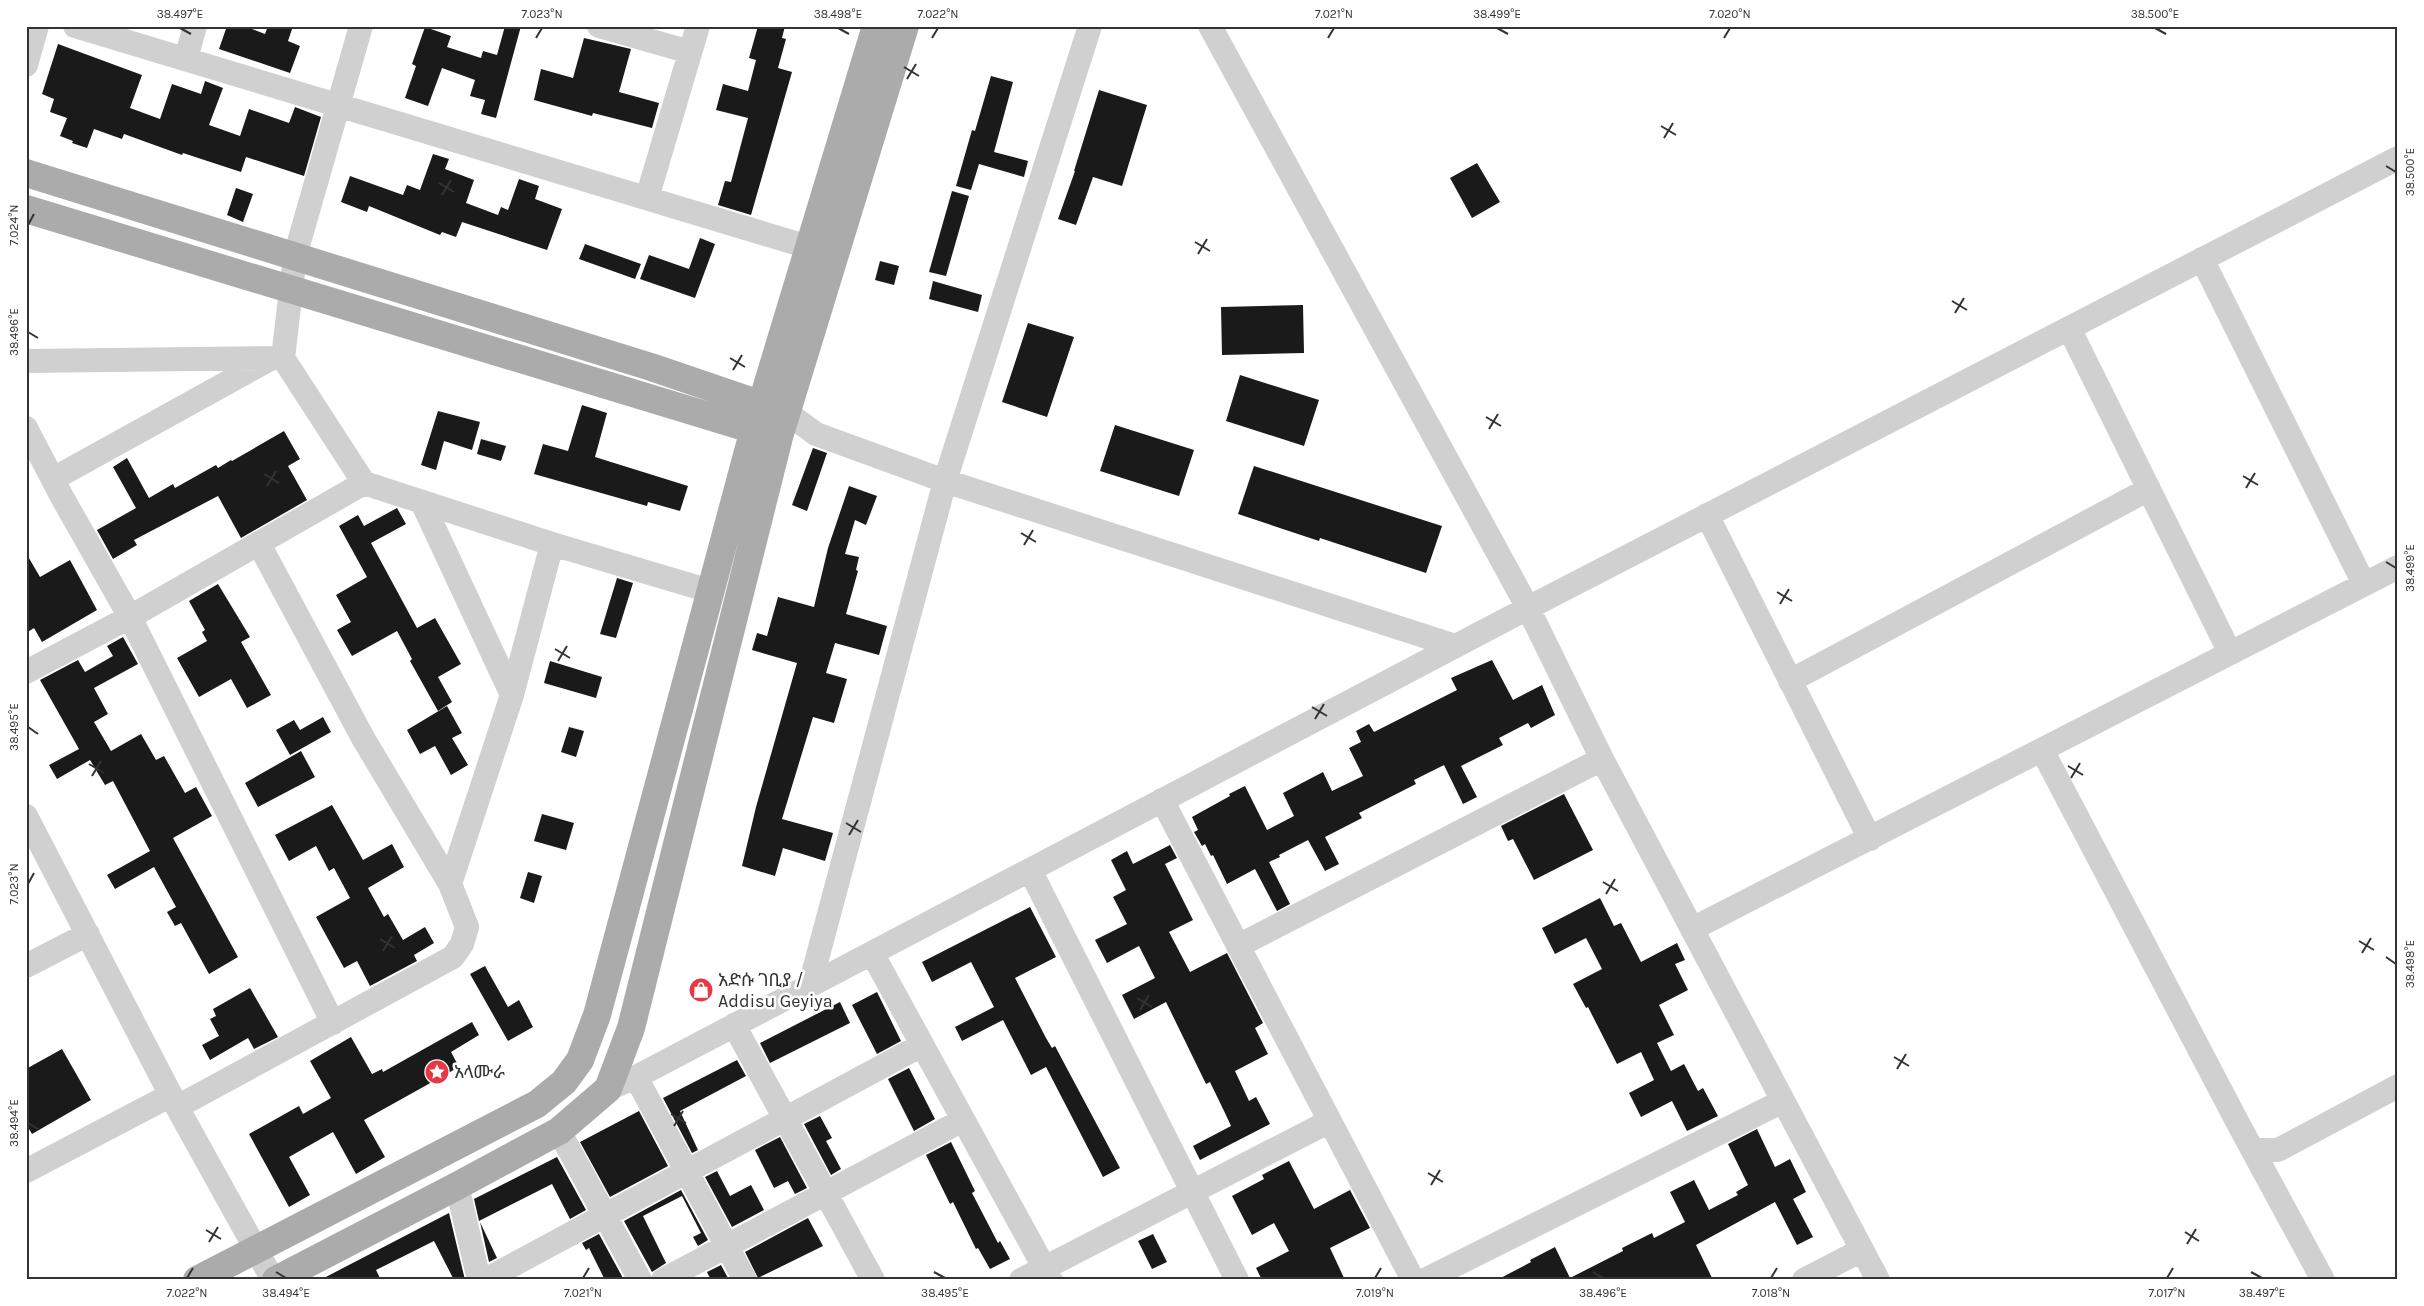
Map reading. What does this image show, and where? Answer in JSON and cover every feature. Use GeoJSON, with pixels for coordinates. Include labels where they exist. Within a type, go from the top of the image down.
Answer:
{"type":"FeatureCollection","features":[{"type":"Feature","properties":{"kind":"main road"},"geometry":{"type":"LineString","coordinates":[[275,1280],[457,1186],[559,1130],[608,1089],[632,1028],[808,247],[876,26]]}},
{"type":"Feature","properties":{"kind":"main road"},"geometry":{"type":"LineString","coordinates":[[197,1280],[537,1104],[564,1082],[580,1060],[597,1015],[710,590],[770,421],[835,255],[906,26]]}},
{"type":"Feature","properties":{"kind":"main road"},"geometry":{"type":"LineString","coordinates":[[26,173],[650,367],[770,421]]}},
{"type":"Feature","properties":{"kind":"main road"},"geometry":{"type":"LineString","coordinates":[[26,209],[289,290],[770,421]]}},
{"type":"Feature","properties":{"kind":"street"},"geometry":{"type":"LineString","coordinates":[[26,65],[37,26]]}},
{"type":"Feature","properties":{"kind":"street"},"geometry":{"type":"LineString","coordinates":[[75,26],[835,255]]}},
{"type":"Feature","properties":{"kind":"street"},"geometry":{"type":"LineString","coordinates":[[186,59],[195,26]]}},
{"type":"Feature","properties":{"kind":"street"},"geometry":{"type":"LineString","coordinates":[[360,26],[295,256],[277,358],[364,483],[552,544],[710,590]]}},
{"type":"Feature","properties":{"kind":"street"},"geometry":{"type":"LineString","coordinates":[[599,26],[690,52]]}},
{"type":"Feature","properties":{"kind":"street"},"geometry":{"type":"LineString","coordinates":[[646,198],[698,26]]}},
{"type":"Feature","properties":{"kind":"street"},"geometry":{"type":"LineString","coordinates":[[810,985],[946,481],[1090,26]]}},
{"type":"Feature","properties":{"kind":"street"},"geometry":{"type":"LineString","coordinates":[[1210,26],[1528,608],[1602,759],[1878,1280]]}},
{"type":"Feature","properties":{"kind":"street"},"geometry":{"type":"LineString","coordinates":[[608,1089],[636,1077],[1455,646],[2398,158]]}},
{"type":"Feature","properties":{"kind":"street"},"geometry":{"type":"LineString","coordinates":[[2202,259],[2364,584]]}},
{"type":"Feature","properties":{"kind":"street"},"geometry":{"type":"LineString","coordinates":[[2069,328],[2230,653]]}},
{"type":"Feature","properties":{"kind":"street"},"geometry":{"type":"LineString","coordinates":[[26,361],[277,358]]}},
{"type":"Feature","properties":{"kind":"street"},"geometry":{"type":"LineString","coordinates":[[52,479],[277,358]]}},
{"type":"Feature","properties":{"kind":"street"},"geometry":{"type":"LineString","coordinates":[[770,421],[816,434],[946,481],[1455,646]]}},
{"type":"Feature","properties":{"kind":"street"},"geometry":{"type":"LineString","coordinates":[[26,428],[52,479],[130,617],[333,1024]]}},
{"type":"Feature","properties":{"kind":"street"},"geometry":{"type":"LineString","coordinates":[[26,672],[130,617],[364,483]]}},
{"type":"Feature","properties":{"kind":"street"},"geometry":{"type":"LineString","coordinates":[[1790,680],[2149,489]]}},
{"type":"Feature","properties":{"kind":"street"},"geometry":{"type":"LineString","coordinates":[[422,502],[512,696]]}},
{"type":"Feature","properties":{"kind":"street"},"geometry":{"type":"LineString","coordinates":[[1707,515],[1870,838]]}},
{"type":"Feature","properties":{"kind":"street"},"geometry":{"type":"LineString","coordinates":[[26,1171],[333,1024],[453,957],[462,944],[467,927],[450,884],[363,738],[259,544]]}},
{"type":"Feature","properties":{"kind":"street"},"geometry":{"type":"LineString","coordinates":[[450,884],[512,696],[552,544]]}},
{"type":"Feature","properties":{"kind":"street"},"geometry":{"type":"LineString","coordinates":[[1692,929],[2398,567]]}},
{"type":"Feature","properties":{"kind":"street"},"geometry":{"type":"LineString","coordinates":[[2042,750],[2240,1127],[2323,1280]]}},
{"type":"Feature","properties":{"kind":"street"},"geometry":{"type":"LineString","coordinates":[[1238,946],[1602,759]]}},
{"type":"Feature","properties":{"kind":"street"},"geometry":{"type":"LineString","coordinates":[[1162,800],[1413,1280]]}},
{"type":"Feature","properties":{"kind":"street"},"geometry":{"type":"LineString","coordinates":[[26,816],[174,1101],[254,1249],[275,1280]]}},
{"type":"Feature","properties":{"kind":"street"},"geometry":{"type":"LineString","coordinates":[[1030,870],[1237,1280]]}},
{"type":"Feature","properties":{"kind":"street"},"geometry":{"type":"LineString","coordinates":[[26,966],[88,934]]}},
{"type":"Feature","properties":{"kind":"street"},"geometry":{"type":"LineString","coordinates":[[872,953],[1048,1274]]}},
{"type":"Feature","properties":{"kind":"street"},"geometry":{"type":"LineString","coordinates":[[734,1025],[873,1280]]}},
{"type":"Feature","properties":{"kind":"street"},"geometry":{"type":"LineString","coordinates":[[485,1280],[922,1045]]}},
{"type":"Feature","properties":{"kind":"street"},"geometry":{"type":"LineString","coordinates":[[636,1077],[745,1280]]}},
{"type":"Feature","properties":{"kind":"street"},"geometry":{"type":"LineString","coordinates":[[2254,1150],[2278,1150],[2398,1086]]}},
{"type":"Feature","properties":{"kind":"street"},"geometry":{"type":"LineString","coordinates":[[1425,1280],[1783,1101]]}},
{"type":"Feature","properties":{"kind":"street"},"geometry":{"type":"LineString","coordinates":[[663,1280],[963,1120]]}},
{"type":"Feature","properties":{"kind":"street"},"geometry":{"type":"LineString","coordinates":[[1021,1280],[1048,1274],[1192,1193],[1330,1121]]}},
{"type":"Feature","properties":{"kind":"street"},"geometry":{"type":"LineString","coordinates":[[559,1130],[640,1280]]}},
{"type":"Feature","properties":{"kind":"street"},"geometry":{"type":"LineString","coordinates":[[457,1186],[479,1280]]}},
{"type":"Feature","properties":{"kind":"street"},"geometry":{"type":"LineString","coordinates":[[1804,1280],[1862,1250]]}},
{"type":"Feature","properties":{"kind":"building"},"geometry":{"type":"Polygon","coordinates":[[[227,26],[244,26],[265,34],[268,26],[293,26],[288,41],[300,46],[290,73],[219,49],[227,26]]]}},
{"type":"Feature","properties":{"kind":"building"},"geometry":{"type":"Polygon","coordinates":[[[505,26],[521,26],[496,118],[481,114],[485,100],[470,96],[475,80],[442,68],[428,106],[405,98],[416,66],[412,64],[425,27],[451,36],[447,47],[481,58],[483,51],[497,55],[505,26]]]}},
{"type":"Feature","properties":{"kind":"building"},"geometry":{"type":"Polygon","coordinates":[[[758,26],[785,26],[782,38],[786,39],[778,68],[792,72],[751,215],[718,205],[725,181],[731,182],[748,118],[716,110],[723,84],[748,91],[756,60],[749,58],[758,26]]]}},
{"type":"Feature","properties":{"kind":"building"},"geometry":{"type":"Polygon","coordinates":[[[584,38],[631,49],[619,92],[659,103],[652,128],[593,113],[592,116],[534,100],[541,69],[573,78],[584,38]]]}},
{"type":"Feature","properties":{"kind":"building"},"geometry":{"type":"Polygon","coordinates":[[[58,44],[142,75],[130,108],[160,119],[172,84],[201,94],[205,81],[223,88],[209,125],[240,136],[249,109],[289,123],[295,107],[321,117],[304,176],[246,157],[241,172],[183,153],[182,155],[124,134],[122,139],[94,129],[87,148],[72,143],[73,141],[60,136],[67,118],[50,112],[54,99],[42,94],[58,44]]]}},
{"type":"Feature","properties":{"kind":"building"},"geometry":{"type":"Polygon","coordinates":[[[991,76],[1013,82],[994,152],[1028,161],[1024,177],[979,164],[971,190],[956,186],[972,130],[975,131],[991,76]]]}},
{"type":"Feature","properties":{"kind":"building"},"geometry":{"type":"Polygon","coordinates":[[[1099,90],[1147,105],[1122,186],[1093,177],[1076,225],[1058,219],[1075,171],[1099,90]]]}},
{"type":"Feature","properties":{"kind":"building"},"geometry":{"type":"Polygon","coordinates":[[[433,154],[449,159],[445,169],[474,180],[466,203],[498,215],[501,207],[508,210],[519,179],[539,186],[535,199],[562,209],[547,250],[462,222],[456,237],[442,232],[440,235],[369,206],[367,212],[341,202],[350,176],[403,195],[407,185],[420,190],[433,154]]]}},
{"type":"Feature","properties":{"kind":"building"},"geometry":{"type":"Polygon","coordinates":[[[1477,163],[1500,202],[1472,218],[1450,178],[1477,163]]]}},
{"type":"Feature","properties":{"kind":"building"},"geometry":{"type":"Polygon","coordinates":[[[236,188],[253,194],[243,222],[227,215],[236,188]]]}},
{"type":"Feature","properties":{"kind":"building"},"geometry":{"type":"Polygon","coordinates":[[[952,191],[969,196],[946,276],[929,272],[952,191]]]}},
{"type":"Feature","properties":{"kind":"building"},"geometry":{"type":"Polygon","coordinates":[[[700,238],[715,244],[695,298],[640,279],[649,255],[689,269],[700,238]]]}},
{"type":"Feature","properties":{"kind":"building"},"geometry":{"type":"Polygon","coordinates":[[[585,244],[641,264],[635,279],[579,259],[585,244]]]}},
{"type":"Feature","properties":{"kind":"building"},"geometry":{"type":"Polygon","coordinates":[[[880,261],[899,266],[894,285],[875,280],[880,261]]]}},
{"type":"Feature","properties":{"kind":"building"},"geometry":{"type":"Polygon","coordinates":[[[933,281],[982,295],[978,312],[929,299],[933,281]]]}},
{"type":"Feature","properties":{"kind":"building"},"geometry":{"type":"Polygon","coordinates":[[[1303,305],[1304,353],[1222,355],[1221,307],[1303,305]]]}},
{"type":"Feature","properties":{"kind":"building"},"geometry":{"type":"Polygon","coordinates":[[[1028,323],[1074,337],[1047,417],[1002,402],[1028,323]]]}},
{"type":"Feature","properties":{"kind":"building"},"geometry":{"type":"Polygon","coordinates":[[[1240,375],[1319,400],[1304,446],[1226,421],[1240,375]]]}},
{"type":"Feature","properties":{"kind":"building"},"geometry":{"type":"Polygon","coordinates":[[[582,405],[607,413],[595,457],[688,486],[680,511],[648,502],[647,506],[534,474],[543,444],[568,451],[582,405]]]}},
{"type":"Feature","properties":{"kind":"building"},"geometry":{"type":"Polygon","coordinates":[[[438,411],[480,422],[472,450],[444,441],[436,470],[421,465],[438,411]]]}},
{"type":"Feature","properties":{"kind":"building"},"geometry":{"type":"Polygon","coordinates":[[[1115,425],[1194,450],[1179,496],[1100,471],[1115,425]]]}},
{"type":"Feature","properties":{"kind":"building"},"geometry":{"type":"Polygon","coordinates":[[[284,431],[300,459],[288,466],[307,500],[241,538],[218,496],[134,540],[137,545],[113,559],[97,530],[136,508],[113,467],[127,458],[149,498],[173,484],[175,488],[216,465],[218,468],[284,431]]]}},
{"type":"Feature","properties":{"kind":"building"},"geometry":{"type":"Polygon","coordinates":[[[481,439],[506,446],[501,461],[477,454],[481,439]]]}},
{"type":"Feature","properties":{"kind":"building"},"geometry":{"type":"Polygon","coordinates":[[[813,448],[827,453],[807,511],[792,505],[813,448]]]}},
{"type":"Feature","properties":{"kind":"building"},"geometry":{"type":"Polygon","coordinates":[[[1254,466],[1442,526],[1426,573],[1320,538],[1319,541],[1238,514],[1254,466]]]}},
{"type":"Feature","properties":{"kind":"building"},"geometry":{"type":"Polygon","coordinates":[[[849,486],[877,496],[866,525],[855,520],[845,554],[859,557],[856,570],[858,571],[846,614],[887,626],[879,655],[835,643],[826,673],[847,679],[834,723],[813,717],[782,819],[833,833],[825,861],[783,848],[775,876],[742,866],[756,807],[797,663],[752,650],[757,633],[767,636],[778,597],[814,607],[828,548],[849,486]]]}},
{"type":"Feature","properties":{"kind":"building"},"geometry":{"type":"Polygon","coordinates":[[[397,508],[406,524],[371,543],[417,628],[435,618],[461,664],[438,677],[452,702],[438,711],[410,661],[412,659],[397,631],[352,656],[337,630],[351,622],[336,595],[367,577],[339,526],[358,515],[364,526],[397,508]]]}},
{"type":"Feature","properties":{"kind":"building"},"geometry":{"type":"Polygon","coordinates":[[[26,553],[40,577],[70,560],[97,610],[42,642],[34,628],[26,633],[26,553]]]}},
{"type":"Feature","properties":{"kind":"building"},"geometry":{"type":"Polygon","coordinates":[[[617,578],[633,583],[616,638],[600,634],[617,578]]]}},
{"type":"Feature","properties":{"kind":"building"},"geometry":{"type":"Polygon","coordinates":[[[218,584],[250,637],[241,642],[271,695],[247,708],[231,679],[199,697],[177,658],[207,641],[202,632],[205,630],[189,601],[218,584]]]}},
{"type":"Feature","properties":{"kind":"building"},"geometry":{"type":"Polygon","coordinates":[[[123,637],[138,664],[94,688],[108,714],[94,722],[111,751],[141,734],[156,760],[164,756],[185,793],[196,787],[212,816],[173,838],[238,957],[209,974],[181,923],[175,926],[167,912],[176,907],[154,867],[115,889],[107,875],[150,851],[113,781],[105,785],[90,760],[57,779],[49,765],[79,749],[40,680],[78,660],[85,672],[113,656],[107,646],[123,637]]]}},
{"type":"Feature","properties":{"kind":"building"},"geometry":{"type":"Polygon","coordinates":[[[1492,660],[1513,700],[1542,685],[1555,715],[1531,728],[1528,723],[1499,738],[1503,745],[1461,766],[1477,797],[1463,804],[1444,765],[1414,780],[1416,784],[1359,813],[1362,818],[1325,837],[1339,864],[1325,871],[1308,840],[1279,855],[1280,857],[1269,862],[1290,904],[1277,911],[1255,869],[1227,884],[1213,855],[1211,856],[1205,844],[1202,846],[1194,832],[1198,830],[1192,817],[1245,786],[1267,830],[1294,816],[1283,793],[1323,772],[1332,791],[1363,776],[1349,748],[1361,742],[1356,731],[1369,724],[1374,732],[1457,690],[1451,678],[1492,660]]]}},
{"type":"Feature","properties":{"kind":"building"},"geometry":{"type":"Polygon","coordinates":[[[550,661],[602,677],[596,698],[544,683],[550,661]]]}},
{"type":"Feature","properties":{"kind":"building"},"geometry":{"type":"Polygon","coordinates":[[[447,706],[462,733],[452,738],[468,765],[451,775],[435,746],[420,754],[407,730],[447,706]]]}},
{"type":"Feature","properties":{"kind":"building"},"geometry":{"type":"Polygon","coordinates":[[[323,717],[331,732],[290,755],[276,730],[294,720],[300,730],[323,717]]]}},
{"type":"Feature","properties":{"kind":"building"},"geometry":{"type":"Polygon","coordinates":[[[569,727],[584,731],[576,757],[561,752],[569,727]]]}},
{"type":"Feature","properties":{"kind":"building"},"geometry":{"type":"Polygon","coordinates":[[[301,751],[315,777],[258,807],[245,783],[301,751]]]}},
{"type":"Feature","properties":{"kind":"building"},"geometry":{"type":"Polygon","coordinates":[[[1564,794],[1593,850],[1534,880],[1513,839],[1508,841],[1501,826],[1564,794]]]}},
{"type":"Feature","properties":{"kind":"building"},"geometry":{"type":"Polygon","coordinates":[[[332,805],[363,860],[392,844],[404,867],[368,888],[384,917],[388,914],[403,940],[425,927],[434,943],[414,955],[417,961],[370,986],[357,961],[344,968],[316,917],[350,898],[334,868],[329,871],[316,846],[289,861],[275,835],[332,805]]]}},
{"type":"Feature","properties":{"kind":"building"},"geometry":{"type":"Polygon","coordinates":[[[542,814],[574,823],[566,850],[534,841],[542,814]]]}},
{"type":"Feature","properties":{"kind":"building"},"geometry":{"type":"Polygon","coordinates":[[[1170,845],[1177,858],[1165,864],[1193,920],[1169,932],[1190,972],[1227,953],[1263,1023],[1255,1028],[1268,1054],[1235,1071],[1249,1101],[1256,1097],[1270,1124],[1200,1160],[1193,1146],[1231,1126],[1225,1113],[1210,1082],[1206,1084],[1166,1002],[1134,1019],[1122,995],[1155,978],[1139,946],[1107,963],[1095,940],[1127,924],[1113,897],[1126,890],[1111,860],[1127,851],[1133,864],[1170,845]]]}},
{"type":"Feature","properties":{"kind":"building"},"geometry":{"type":"Polygon","coordinates":[[[528,872],[542,876],[534,903],[520,898],[528,872]]]}},
{"type":"Feature","properties":{"kind":"building"},"geometry":{"type":"Polygon","coordinates":[[[1600,898],[1614,926],[1621,923],[1641,962],[1677,943],[1685,960],[1675,964],[1688,990],[1659,1005],[1674,1035],[1657,1043],[1671,1071],[1684,1064],[1698,1091],[1703,1088],[1718,1116],[1687,1131],[1672,1101],[1641,1117],[1629,1093],[1654,1080],[1641,1052],[1617,1064],[1588,1007],[1586,1008],[1573,984],[1602,969],[1586,938],[1555,954],[1542,928],[1600,898]]]}},
{"type":"Feature","properties":{"kind":"building"},"geometry":{"type":"Polygon","coordinates":[[[1030,907],[1056,957],[1015,978],[1046,1038],[1052,1048],[1055,1046],[1120,1168],[1103,1177],[1046,1067],[1031,1075],[1003,1020],[962,1041],[955,1027],[994,1007],[971,962],[932,982],[922,962],[1030,907]]]}},
{"type":"Feature","properties":{"kind":"building"},"geometry":{"type":"Polygon","coordinates":[[[485,966],[508,1007],[519,1000],[533,1027],[508,1041],[470,974],[485,966]]]}},
{"type":"Feature","properties":{"kind":"building"},"geometry":{"type":"Polygon","coordinates":[[[250,988],[278,1037],[254,1049],[248,1038],[210,1060],[202,1045],[219,1036],[210,1019],[216,1016],[213,1009],[250,988]]]}},
{"type":"Feature","properties":{"kind":"building"},"geometry":{"type":"Polygon","coordinates":[[[877,992],[901,1041],[877,1054],[852,1005],[877,992]]]}},
{"type":"Feature","properties":{"kind":"building"},"geometry":{"type":"Polygon","coordinates":[[[840,1002],[850,1023],[770,1063],[760,1043],[840,1002]]]}},
{"type":"Feature","properties":{"kind":"building"},"geometry":{"type":"Polygon","coordinates":[[[472,1022],[479,1035],[451,1052],[459,1067],[364,1120],[385,1157],[356,1174],[333,1132],[289,1157],[310,1195],[289,1207],[249,1134],[299,1106],[303,1114],[331,1098],[310,1061],[351,1037],[372,1074],[382,1069],[383,1072],[472,1022]]]}},
{"type":"Feature","properties":{"kind":"building"},"geometry":{"type":"Polygon","coordinates":[[[62,1049],[91,1100],[32,1134],[26,1124],[26,1069],[62,1049]]]}},
{"type":"Feature","properties":{"kind":"building"},"geometry":{"type":"Polygon","coordinates":[[[737,1060],[746,1076],[680,1111],[698,1150],[692,1153],[663,1098],[737,1060]]]}},
{"type":"Feature","properties":{"kind":"building"},"geometry":{"type":"Polygon","coordinates":[[[909,1068],[935,1119],[914,1131],[888,1079],[909,1068]]]}},
{"type":"Feature","properties":{"kind":"building"},"geometry":{"type":"Polygon","coordinates":[[[639,1111],[668,1166],[610,1197],[580,1142],[639,1111]]]}},
{"type":"Feature","properties":{"kind":"building"},"geometry":{"type":"Polygon","coordinates":[[[820,1116],[832,1138],[826,1141],[841,1169],[831,1175],[804,1124],[820,1116]]]}},
{"type":"Feature","properties":{"kind":"building"},"geometry":{"type":"Polygon","coordinates":[[[1757,1129],[1775,1167],[1790,1159],[1806,1192],[1793,1199],[1813,1237],[1797,1245],[1775,1202],[1696,1245],[1713,1280],[1497,1280],[1555,1247],[1570,1278],[1623,1251],[1622,1248],[1652,1233],[1654,1238],[1685,1222],[1670,1192],[1694,1180],[1709,1210],[1738,1195],[1736,1192],[1748,1185],[1728,1144],[1757,1129]]]}},
{"type":"Feature","properties":{"kind":"building"},"geometry":{"type":"Polygon","coordinates":[[[780,1137],[807,1188],[795,1194],[788,1181],[774,1188],[755,1150],[780,1137]]]}},
{"type":"Feature","properties":{"kind":"building"},"geometry":{"type":"Polygon","coordinates":[[[951,1142],[975,1191],[972,1193],[998,1243],[1000,1241],[1010,1259],[990,1269],[978,1248],[976,1249],[953,1202],[950,1204],[926,1155],[951,1142]]]}},
{"type":"Feature","properties":{"kind":"building"},"geometry":{"type":"Polygon","coordinates":[[[557,1157],[586,1210],[570,1219],[552,1184],[479,1221],[474,1199],[557,1157]]]}},
{"type":"Feature","properties":{"kind":"building"},"geometry":{"type":"Polygon","coordinates":[[[1289,1161],[1314,1209],[1350,1190],[1370,1228],[1330,1248],[1345,1280],[1262,1280],[1256,1268],[1289,1251],[1274,1223],[1252,1235],[1232,1196],[1264,1179],[1262,1175],[1289,1161]]]}},
{"type":"Feature","properties":{"kind":"building"},"geometry":{"type":"Polygon","coordinates":[[[717,1171],[730,1196],[751,1185],[764,1210],[732,1227],[705,1177],[717,1171]]]}},
{"type":"Feature","properties":{"kind":"building"},"geometry":{"type":"Polygon","coordinates":[[[681,1190],[708,1240],[698,1246],[693,1237],[701,1233],[682,1196],[643,1216],[666,1263],[652,1272],[624,1221],[681,1190]]]}},
{"type":"Feature","properties":{"kind":"building"},"geometry":{"type":"Polygon","coordinates":[[[449,1213],[465,1280],[454,1280],[434,1241],[376,1270],[381,1280],[320,1280],[449,1213]]]}},
{"type":"Feature","properties":{"kind":"building"},"geometry":{"type":"Polygon","coordinates":[[[808,1218],[823,1246],[758,1278],[745,1252],[808,1218]]]}},
{"type":"Feature","properties":{"kind":"building"},"geometry":{"type":"Polygon","coordinates":[[[480,1222],[497,1258],[489,1262],[480,1222]]]}},
{"type":"Feature","properties":{"kind":"building"},"geometry":{"type":"Polygon","coordinates":[[[599,1234],[624,1280],[605,1280],[589,1248],[586,1250],[582,1243],[599,1234]]]}},
{"type":"Feature","properties":{"kind":"building"},"geometry":{"type":"Polygon","coordinates":[[[1153,1234],[1167,1262],[1152,1269],[1138,1241],[1153,1234]]]}},
{"type":"Feature","properties":{"kind":"building"},"geometry":{"type":"Polygon","coordinates":[[[721,1265],[729,1280],[711,1280],[707,1272],[721,1265]]]}},
{"type":"Feature","properties":{"kind":"place","name":"አድሱ ገቢያ / Addisu Geyiya"},"geometry":{"type":"Point","coordinates":[701,990]}},
{"type":"Feature","properties":{"kind":"place","name":"አላሙራ"},"geometry":{"type":"Point","coordinates":[437,1072]}}]}
